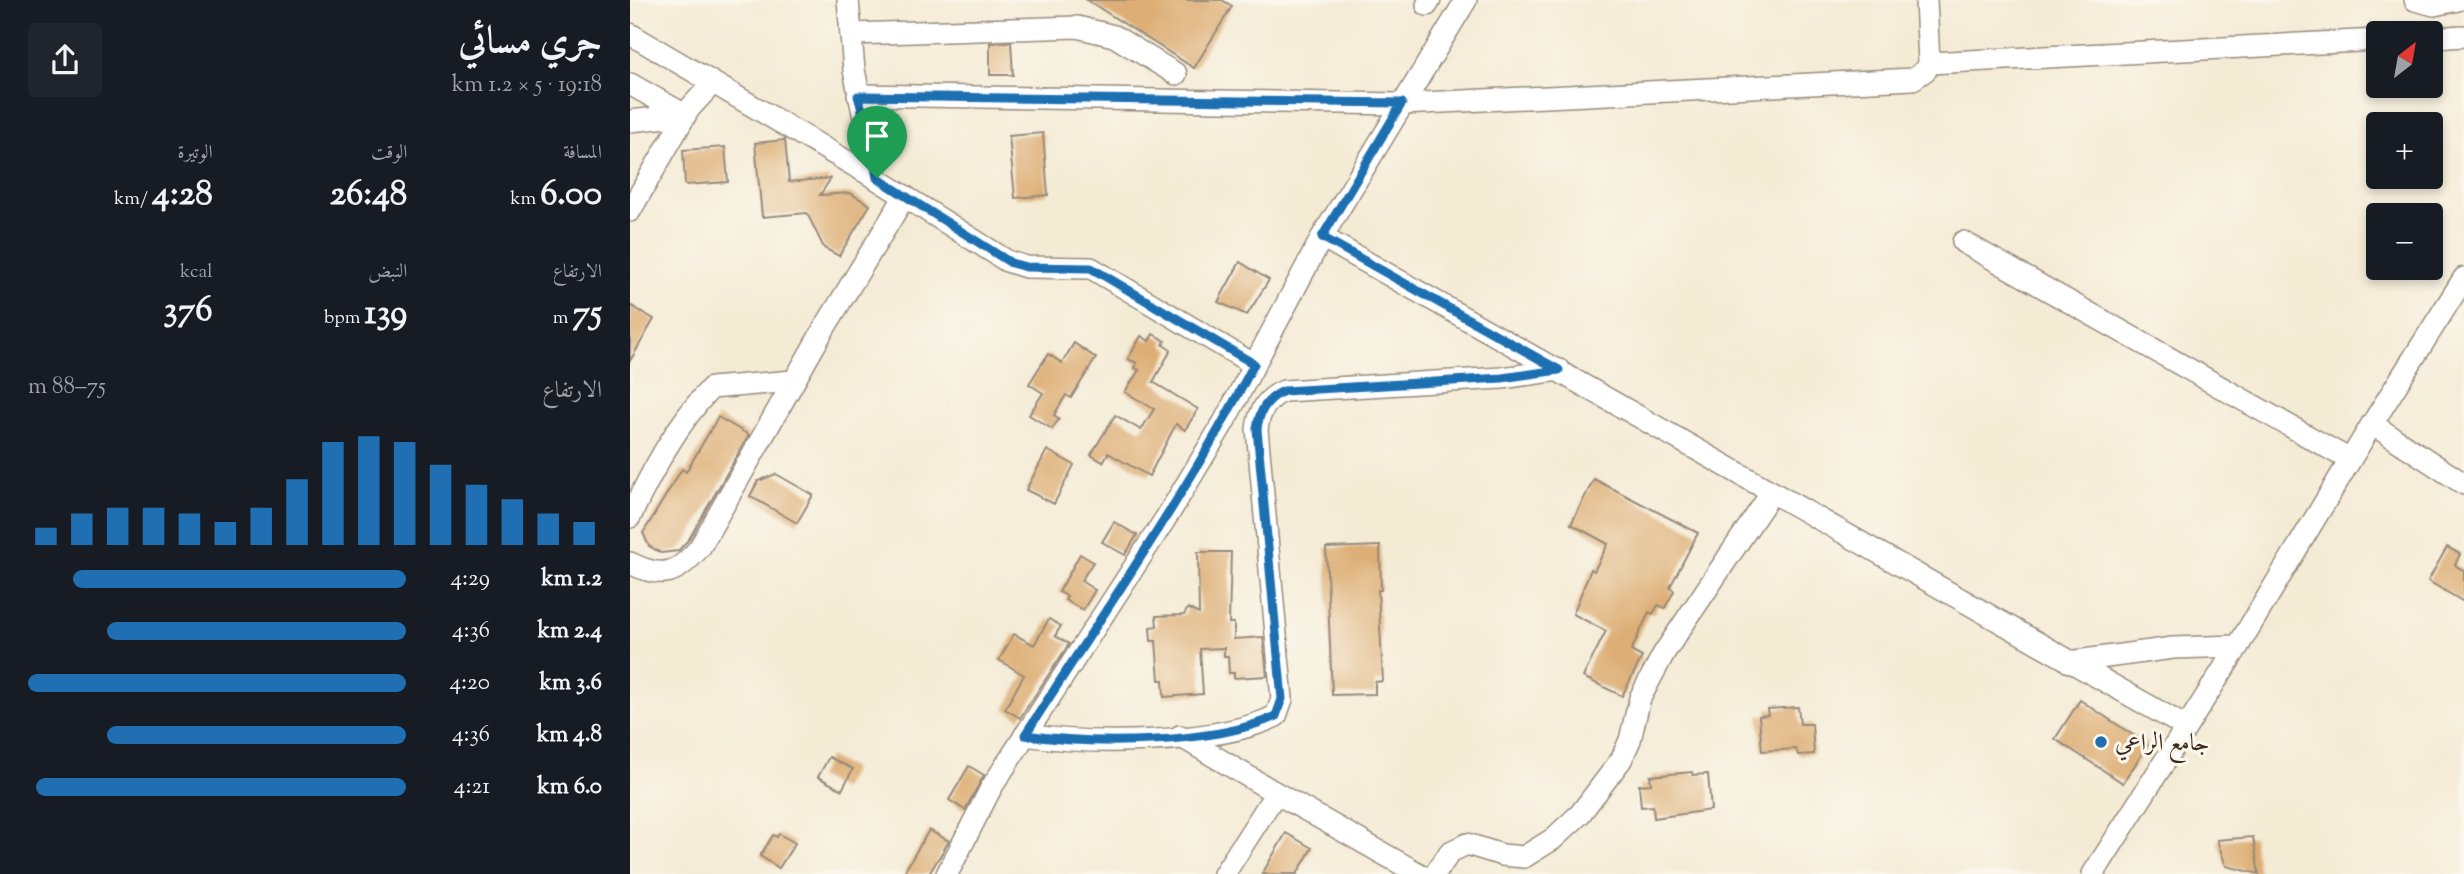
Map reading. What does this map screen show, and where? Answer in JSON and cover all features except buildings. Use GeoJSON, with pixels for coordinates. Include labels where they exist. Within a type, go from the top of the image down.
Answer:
{"type":"FeatureCollection","features":[{"type":"Feature","properties":{"kind":"street"},"geometry":{"type":"LineString","coordinates":[[848,0],[858,96],[871,141],[877,178]]}},
{"type":"Feature","properties":{"kind":"street"},"geometry":{"type":"LineString","coordinates":[[947,874],[991,788],[1171,510],[1224,422],[1322,237],[1466,0]]}},
{"type":"Feature","properties":{"kind":"street"},"geometry":{"type":"LineString","coordinates":[[858,96],[1402,103],[1913,79],[1926,70],[1929,63],[1926,0]]}},
{"type":"Feature","properties":{"kind":"street"},"geometry":{"type":"LineString","coordinates":[[2415,0],[2434,5],[2458,0]]}},
{"type":"Feature","properties":{"kind":"street"},"geometry":{"type":"LineString","coordinates":[[851,34],[1077,27],[1114,36],[1176,74]]}},
{"type":"Feature","properties":{"kind":"street"},"geometry":{"type":"LineString","coordinates":[[630,34],[877,178],[1011,263],[1026,267],[1091,268],[1254,364]]}},
{"type":"Feature","properties":{"kind":"street"},"geometry":{"type":"LineString","coordinates":[[2443,37],[2464,36]]}},
{"type":"Feature","properties":{"kind":"street"},"geometry":{"type":"LineString","coordinates":[[1929,63],[2366,41]]}},
{"type":"Feature","properties":{"kind":"street"},"geometry":{"type":"LineString","coordinates":[[630,84],[685,115]]}},
{"type":"Feature","properties":{"kind":"street"},"geometry":{"type":"LineString","coordinates":[[630,211],[685,115],[712,84]]}},
{"type":"Feature","properties":{"kind":"street"},"geometry":{"type":"LineString","coordinates":[[630,121],[685,115]]}},
{"type":"Feature","properties":{"kind":"street"},"geometry":{"type":"LineString","coordinates":[[630,563],[649,573],[667,573],[684,566],[699,547],[793,381],[905,196]]}},
{"type":"Feature","properties":{"kind":"street"},"geometry":{"type":"LineString","coordinates":[[1322,237],[2186,727]]}},
{"type":"Feature","properties":{"kind":"street"},"geometry":{"type":"LineString","coordinates":[[1963,242],[2350,460]]}},
{"type":"Feature","properties":{"kind":"street"},"geometry":{"type":"LineString","coordinates":[[2093,874],[2238,646],[2464,278]]}},
{"type":"Feature","properties":{"kind":"street"},"geometry":{"type":"LineString","coordinates":[[1025,735],[1061,741],[1181,736],[1255,724],[1276,716],[1281,709],[1274,595],[1257,429],[1259,416],[1271,398],[1284,391],[1502,378],[1559,370]]}},
{"type":"Feature","properties":{"kind":"street"},"geometry":{"type":"LineString","coordinates":[[630,517],[654,467],[698,402],[711,388],[793,381]]}},
{"type":"Feature","properties":{"kind":"street"},"geometry":{"type":"LineString","coordinates":[[2372,424],[2464,484]]}},
{"type":"Feature","properties":{"kind":"street"},"geometry":{"type":"LineString","coordinates":[[1435,874],[1450,852],[1467,844],[1502,855],[1532,854],[1580,814],[1621,760],[1630,740],[1640,698],[1664,653],[1772,492]]}},
{"type":"Feature","properties":{"kind":"street"},"geometry":{"type":"LineString","coordinates":[[2069,662],[2173,648],[2238,646]]}},
{"type":"Feature","properties":{"kind":"street"},"geometry":{"type":"LineString","coordinates":[[1181,736],[1419,874]]}},
{"type":"Feature","properties":{"kind":"street"},"geometry":{"type":"LineString","coordinates":[[1224,874],[1276,793]]}},
{"type":"Feature","properties":{"kind":"place","name":"جامع الراعي"},"geometry":{"type":"Point","coordinates":[2101,742]}},
{"type":"Feature","properties":{"kind":"route"},"geometry":{"type":"LineString","coordinates":[[858,96],[1402,103],[1322,237],[1559,370],[1502,378],[1284,391],[1271,398],[1259,416],[1257,429],[1282,699],[1281,709],[1276,716],[1255,724],[1148,740],[1061,741],[1025,735],[1171,510],[1224,422],[1254,364],[1091,268],[1026,267],[1011,263],[877,178],[871,141],[858,96]]}}]}
